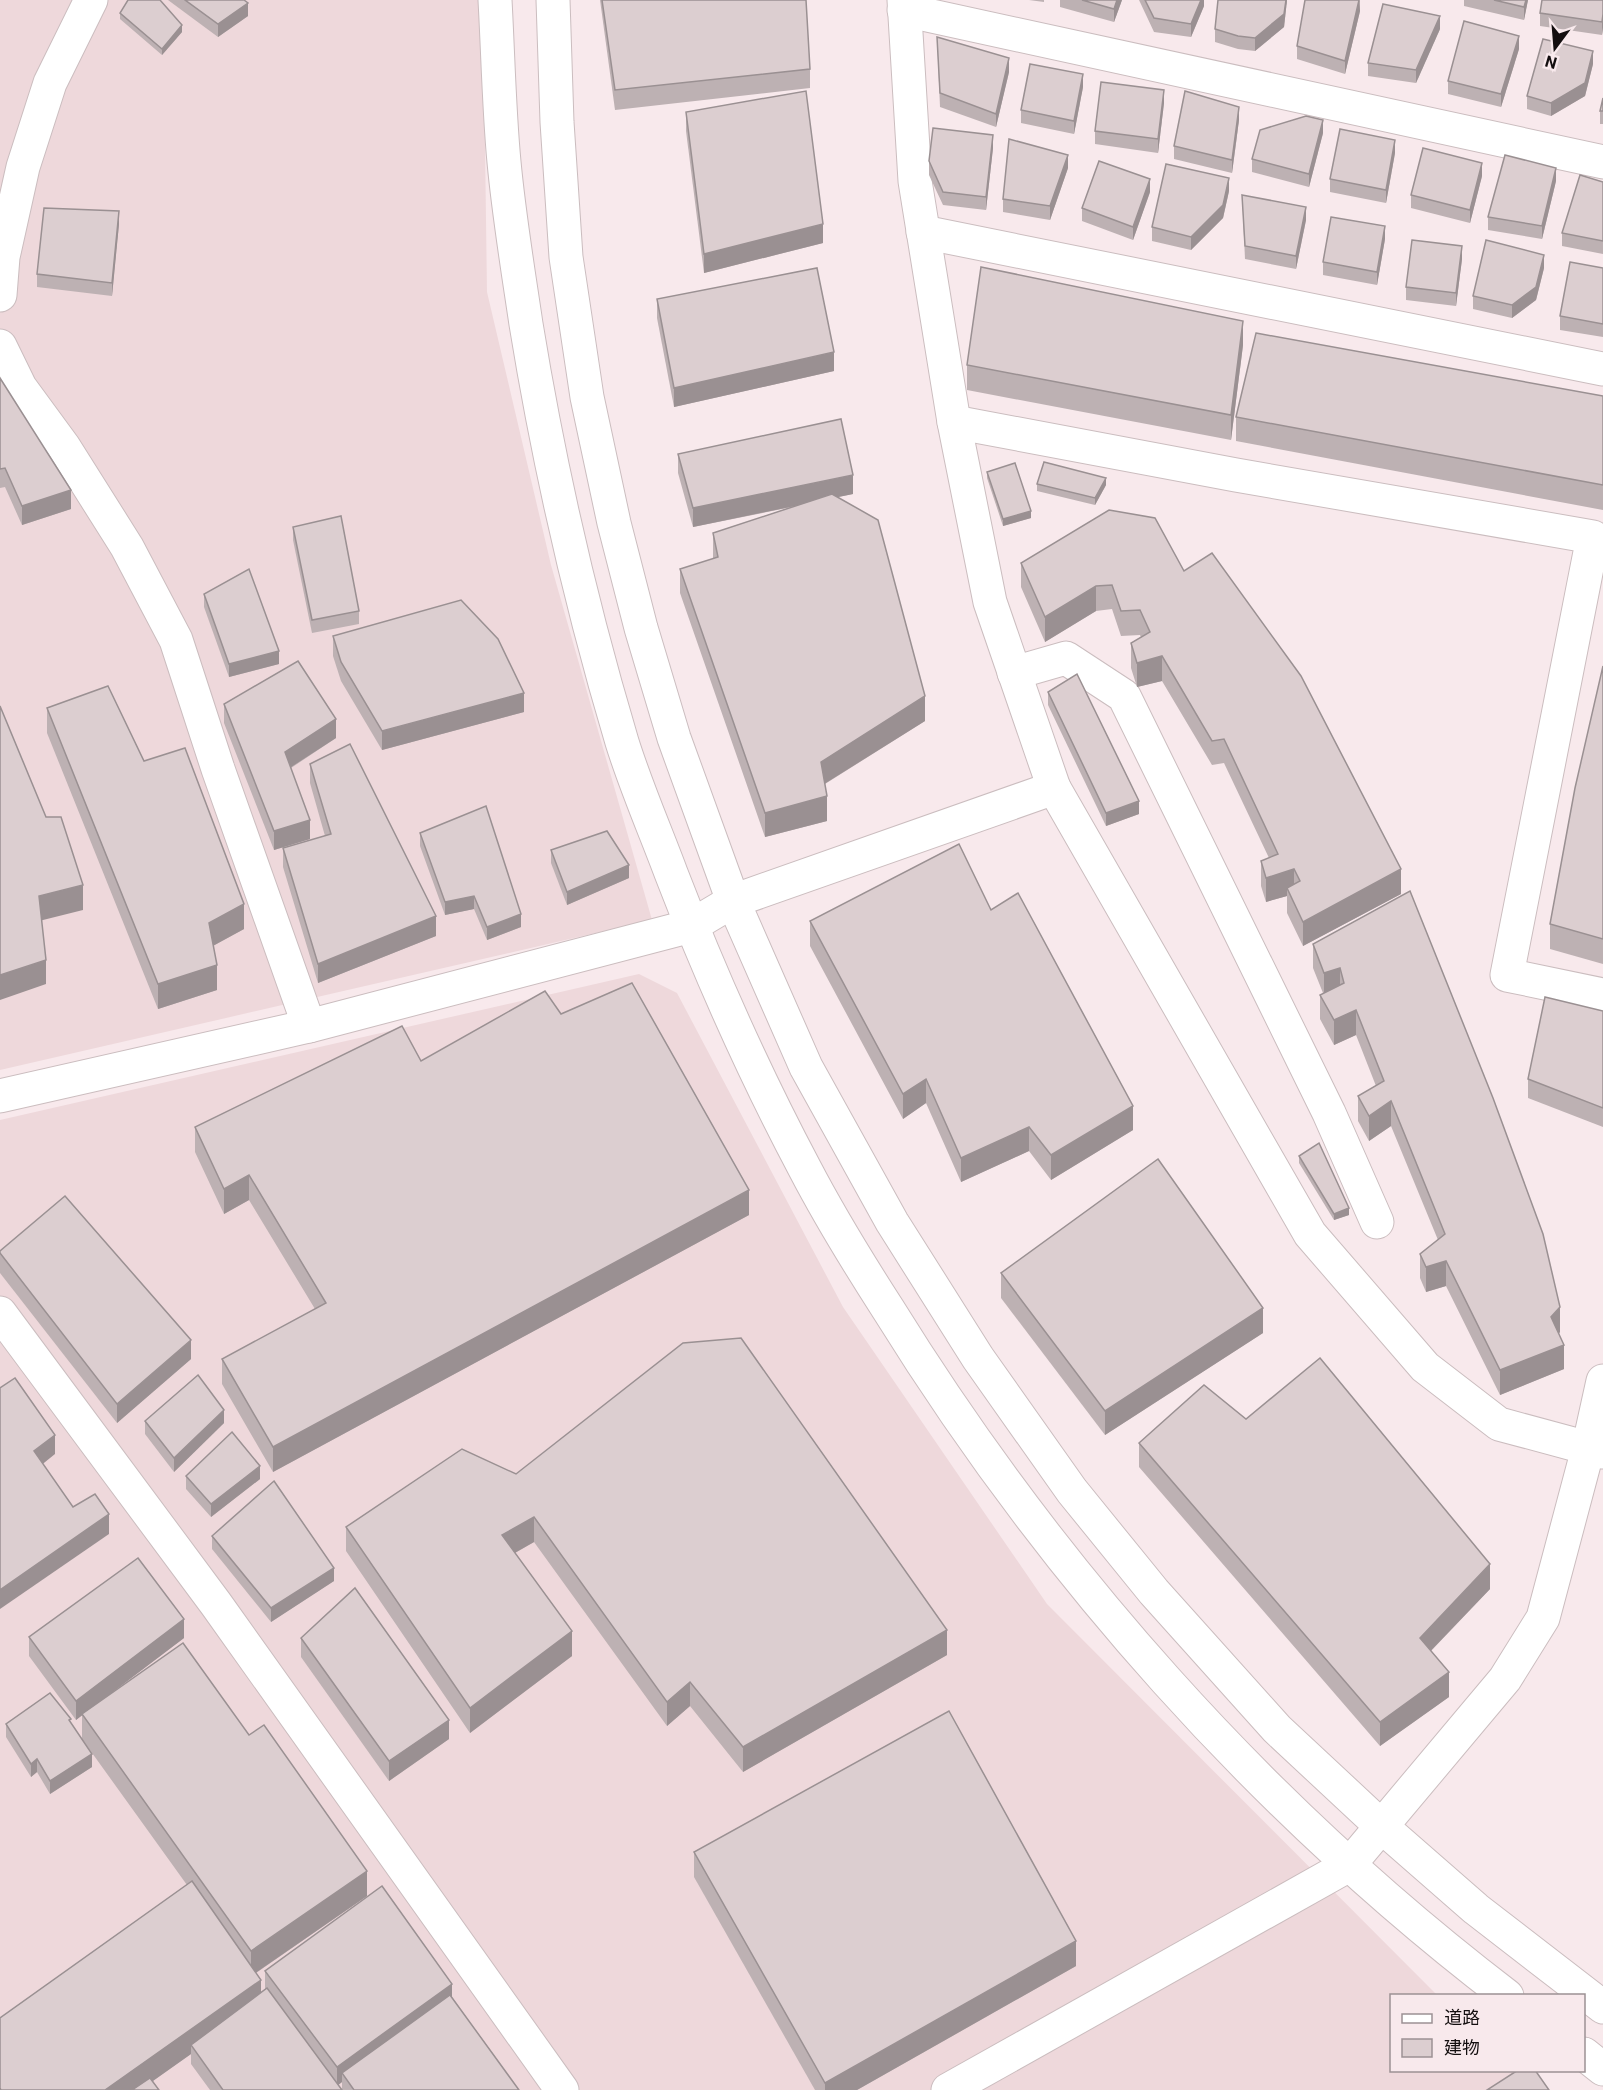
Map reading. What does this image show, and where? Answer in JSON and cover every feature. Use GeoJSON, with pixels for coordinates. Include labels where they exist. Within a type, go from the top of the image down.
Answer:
{"type":"FeatureCollection","features":[{"type":"Feature","properties":{"kind":"street"},"geometry":{"type":"LineString","coordinates":[[0,295],[3,257],[23,167],[51,83],[90,0]]}},
{"type":"Feature","properties":{"kind":"street"},"geometry":{"type":"LineString","coordinates":[[495,0],[504,164],[517,265],[538,394],[566,531],[624,747],[692,926],[755,1071],[808,1175],[869,1280],[951,1409],[1069,1567],[1154,1667],[1254,1772],[1349,1866],[1450,1951],[1506,1994]]}},
{"type":"Feature","properties":{"kind":"street"},"geometry":{"type":"LineString","coordinates":[[553,0],[557,122],[566,257],[587,397],[614,523],[641,628],[674,738],[733,901],[806,1067],[891,1222],[978,1358],[1072,1491],[1154,1592],[1277,1729],[1381,1826],[1476,1909],[1603,2007]]}},
{"type":"Feature","properties":{"kind":"street"},"geometry":{"type":"LineString","coordinates":[[1596,1450],[1499,1424],[1425,1366],[1310,1234],[1054,788],[990,602],[954,422],[915,181],[904,5],[1603,162]]}},
{"type":"Feature","properties":{"kind":"street"},"geometry":{"type":"LineString","coordinates":[[923,232],[1603,369]]}},
{"type":"Feature","properties":{"kind":"street"},"geometry":{"type":"LineString","coordinates":[[0,346],[20,387],[64,447],[127,547],[176,640],[218,769],[309,1026]]}},
{"type":"Feature","properties":{"kind":"street"},"geometry":{"type":"LineString","coordinates":[[954,422],[1236,475],[1593,537],[1507,975],[1603,995]]}},
{"type":"Feature","properties":{"kind":"street"},"geometry":{"type":"LineString","coordinates":[[1014,673],[1066,658],[1124,696],[1329,1113],[1377,1221]]}},
{"type":"Feature","properties":{"kind":"street"},"geometry":{"type":"LineString","coordinates":[[0,1096],[309,1026],[692,926],[733,901],[1054,788]]}},
{"type":"Feature","properties":{"kind":"street"},"geometry":{"type":"LineString","coordinates":[[0,1313],[216,1604],[562,2090]]}},
{"type":"Feature","properties":{"kind":"street"},"geometry":{"type":"LineString","coordinates":[[948,2090],[1349,1866],[1504,1679],[1543,1618],[1596,1450],[1603,1381]]}},
{"type":"Feature","properties":{"kind":"street"},"geometry":{"type":"LineString","coordinates":[[1585,2055],[1603,2068]]}},
{"type":"Feature","properties":{"kind":"shaded area"},"geometry":{"type":"Polygon","coordinates":[[[0,0],[483,0],[487,292],[551,565],[652,920],[0,1070],[0,0]]]}},
{"type":"Feature","properties":{"kind":"shaded area"},"geometry":{"type":"Polygon","coordinates":[[[639,974],[677,993],[843,1307],[1047,1604],[1436,1994],[1390,1994],[1390,2072],[1524,2072],[1550,2090],[0,2090],[0,1120],[639,974]]]}},
{"type":"Feature","properties":{"kind":"building"},"geometry":{"type":"Polygon","coordinates":[[[128,0],[160,0],[182,25],[162,49],[120,13],[128,0]]]}},
{"type":"Feature","properties":{"kind":"building"},"geometry":{"type":"Polygon","coordinates":[[[185,0],[244,0],[248,3],[218,24],[185,0]]]}},
{"type":"Feature","properties":{"kind":"building"},"geometry":{"type":"Polygon","coordinates":[[[602,0],[806,0],[810,69],[615,90],[602,0]]]}},
{"type":"Feature","properties":{"kind":"building"},"geometry":{"type":"Polygon","coordinates":[[[1082,0],[1117,0],[1114,9],[1082,0]]]}},
{"type":"Feature","properties":{"kind":"building"},"geometry":{"type":"Polygon","coordinates":[[[1145,0],[1201,0],[1191,24],[1154,18],[1145,0]]]}},
{"type":"Feature","properties":{"kind":"building"},"geometry":{"type":"Polygon","coordinates":[[[1218,0],[1286,0],[1284,14],[1255,38],[1215,29],[1218,0]]]}},
{"type":"Feature","properties":{"kind":"building"},"geometry":{"type":"Polygon","coordinates":[[[1305,0],[1359,0],[1345,61],[1297,46],[1305,0]]]}},
{"type":"Feature","properties":{"kind":"building"},"geometry":{"type":"Polygon","coordinates":[[[1494,0],[1526,0],[1524,7],[1494,0]]]}},
{"type":"Feature","properties":{"kind":"building"},"geometry":{"type":"Polygon","coordinates":[[[1542,0],[1603,0],[1602,22],[1540,13],[1542,0]]]}},
{"type":"Feature","properties":{"kind":"building"},"geometry":{"type":"Polygon","coordinates":[[[1383,4],[1440,16],[1416,70],[1368,63],[1383,4]]]}},
{"type":"Feature","properties":{"kind":"building"},"geometry":{"type":"Polygon","coordinates":[[[1464,21],[1519,36],[1501,94],[1448,81],[1464,21]]]}},
{"type":"Feature","properties":{"kind":"building"},"geometry":{"type":"Polygon","coordinates":[[[937,37],[1009,58],[996,114],[940,93],[937,37]]]}},
{"type":"Feature","properties":{"kind":"building"},"geometry":{"type":"Polygon","coordinates":[[[1543,39],[1593,51],[1585,83],[1551,103],[1527,96],[1543,39]]]}},
{"type":"Feature","properties":{"kind":"building"},"geometry":{"type":"Polygon","coordinates":[[[1030,64],[1083,74],[1074,121],[1021,110],[1030,64]]]}},
{"type":"Feature","properties":{"kind":"building"},"geometry":{"type":"Polygon","coordinates":[[[1101,82],[1164,90],[1158,139],[1095,131],[1101,82]]]}},
{"type":"Feature","properties":{"kind":"building"},"geometry":{"type":"Polygon","coordinates":[[[806,91],[823,224],[704,254],[686,112],[806,91]]]}},
{"type":"Feature","properties":{"kind":"building"},"geometry":{"type":"Polygon","coordinates":[[[1185,91],[1239,107],[1232,160],[1174,146],[1185,91]]]}},
{"type":"Feature","properties":{"kind":"building"},"geometry":{"type":"Polygon","coordinates":[[[1306,116],[1323,120],[1309,174],[1252,159],[1260,130],[1306,116]]]}},
{"type":"Feature","properties":{"kind":"building"},"geometry":{"type":"Polygon","coordinates":[[[933,128],[993,135],[986,197],[943,192],[929,161],[933,128]]]}},
{"type":"Feature","properties":{"kind":"building"},"geometry":{"type":"Polygon","coordinates":[[[1340,129],[1395,140],[1386,190],[1330,179],[1340,129]]]}},
{"type":"Feature","properties":{"kind":"building"},"geometry":{"type":"Polygon","coordinates":[[[1009,139],[1068,155],[1050,206],[1003,199],[1009,139]]]}},
{"type":"Feature","properties":{"kind":"building"},"geometry":{"type":"Polygon","coordinates":[[[1423,148],[1482,163],[1470,210],[1411,195],[1423,148]]]}},
{"type":"Feature","properties":{"kind":"building"},"geometry":{"type":"Polygon","coordinates":[[[1505,155],[1556,168],[1542,226],[1488,217],[1505,155]]]}},
{"type":"Feature","properties":{"kind":"building"},"geometry":{"type":"Polygon","coordinates":[[[1099,161],[1150,179],[1133,227],[1082,208],[1099,161]]]}},
{"type":"Feature","properties":{"kind":"building"},"geometry":{"type":"Polygon","coordinates":[[[1166,164],[1229,178],[1223,205],[1191,237],[1152,227],[1166,164]]]}},
{"type":"Feature","properties":{"kind":"building"},"geometry":{"type":"Polygon","coordinates":[[[1580,175],[1603,182],[1603,241],[1562,233],[1580,175]]]}},
{"type":"Feature","properties":{"kind":"building"},"geometry":{"type":"Polygon","coordinates":[[[1242,195],[1306,207],[1296,256],[1245,246],[1242,195]]]}},
{"type":"Feature","properties":{"kind":"building"},"geometry":{"type":"Polygon","coordinates":[[[44,208],[119,211],[112,283],[37,274],[44,208]]]}},
{"type":"Feature","properties":{"kind":"building"},"geometry":{"type":"Polygon","coordinates":[[[1331,217],[1385,226],[1377,272],[1323,262],[1331,217]]]}},
{"type":"Feature","properties":{"kind":"building"},"geometry":{"type":"Polygon","coordinates":[[[1412,240],[1462,246],[1456,293],[1406,287],[1412,240]]]}},
{"type":"Feature","properties":{"kind":"building"},"geometry":{"type":"Polygon","coordinates":[[[1486,240],[1544,255],[1536,287],[1512,305],[1473,296],[1486,240]]]}},
{"type":"Feature","properties":{"kind":"building"},"geometry":{"type":"Polygon","coordinates":[[[1570,262],[1603,268],[1603,324],[1560,316],[1570,262]]]}},
{"type":"Feature","properties":{"kind":"building"},"geometry":{"type":"Polygon","coordinates":[[[981,267],[1243,321],[1231,415],[967,365],[981,267]]]}},
{"type":"Feature","properties":{"kind":"building"},"geometry":{"type":"Polygon","coordinates":[[[817,268],[834,352],[674,388],[657,299],[817,268]]]}},
{"type":"Feature","properties":{"kind":"building"},"geometry":{"type":"Polygon","coordinates":[[[1256,333],[1603,396],[1603,485],[1236,417],[1256,333]]]}},
{"type":"Feature","properties":{"kind":"building"},"geometry":{"type":"Polygon","coordinates":[[[0,378],[71,490],[22,506],[5,468],[0,469],[0,378]]]}},
{"type":"Feature","properties":{"kind":"building"},"geometry":{"type":"Polygon","coordinates":[[[841,419],[853,475],[693,508],[678,454],[841,419]]]}},
{"type":"Feature","properties":{"kind":"building"},"geometry":{"type":"Polygon","coordinates":[[[1044,462],[1106,478],[1095,498],[1037,484],[1044,462]]]}},
{"type":"Feature","properties":{"kind":"building"},"geometry":{"type":"Polygon","coordinates":[[[1015,463],[1031,511],[1003,519],[987,472],[1015,463]]]}},
{"type":"Feature","properties":{"kind":"building"},"geometry":{"type":"Polygon","coordinates":[[[832,494],[878,520],[925,696],[821,762],[827,796],[765,813],[680,569],[718,557],[713,533],[832,494]]]}},
{"type":"Feature","properties":{"kind":"building"},"geometry":{"type":"Polygon","coordinates":[[[1109,510],[1155,518],[1184,571],[1212,553],[1301,676],[1401,869],[1303,922],[1287,888],[1300,881],[1294,869],[1266,878],[1261,861],[1278,854],[1224,739],[1212,741],[1162,656],[1137,663],[1131,643],[1150,632],[1140,610],[1121,611],[1112,585],[1096,586],[1045,617],[1021,563],[1109,510]]]}},
{"type":"Feature","properties":{"kind":"building"},"geometry":{"type":"Polygon","coordinates":[[[341,516],[359,611],[312,620],[293,527],[341,516]]]}},
{"type":"Feature","properties":{"kind":"building"},"geometry":{"type":"Polygon","coordinates":[[[249,569],[279,651],[229,664],[204,594],[249,569]]]}},
{"type":"Feature","properties":{"kind":"building"},"geometry":{"type":"Polygon","coordinates":[[[461,600],[498,639],[524,693],[382,731],[341,662],[333,636],[461,600]]]}},
{"type":"Feature","properties":{"kind":"building"},"geometry":{"type":"Polygon","coordinates":[[[298,661],[336,719],[285,752],[310,820],[274,831],[224,704],[298,661]]]}},
{"type":"Feature","properties":{"kind":"building"},"geometry":{"type":"Polygon","coordinates":[[[1603,666],[1603,939],[1550,924],[1575,788],[1603,666]]]}},
{"type":"Feature","properties":{"kind":"building"},"geometry":{"type":"Polygon","coordinates":[[[1077,674],[1139,801],[1106,813],[1048,692],[1077,674]]]}},
{"type":"Feature","properties":{"kind":"building"},"geometry":{"type":"Polygon","coordinates":[[[108,686],[144,761],[185,748],[244,904],[209,923],[217,965],[158,984],[47,708],[108,686]]]}},
{"type":"Feature","properties":{"kind":"building"},"geometry":{"type":"Polygon","coordinates":[[[0,706],[46,817],[61,817],[83,885],[39,896],[46,960],[0,975],[0,706]]]}},
{"type":"Feature","properties":{"kind":"building"},"geometry":{"type":"Polygon","coordinates":[[[350,744],[436,916],[318,964],[283,848],[331,834],[310,764],[350,744]]]}},
{"type":"Feature","properties":{"kind":"building"},"geometry":{"type":"Polygon","coordinates":[[[486,806],[521,914],[487,927],[474,896],[445,902],[420,833],[486,806]]]}},
{"type":"Feature","properties":{"kind":"building"},"geometry":{"type":"Polygon","coordinates":[[[607,831],[629,865],[567,892],[551,850],[607,831]]]}},
{"type":"Feature","properties":{"kind":"building"},"geometry":{"type":"Polygon","coordinates":[[[959,844],[991,910],[1018,893],[1133,1106],[1051,1155],[1029,1127],[961,1158],[926,1079],[903,1094],[810,921],[959,844]]]}},
{"type":"Feature","properties":{"kind":"building"},"geometry":{"type":"Polygon","coordinates":[[[1410,891],[1493,1098],[1543,1234],[1560,1307],[1551,1317],[1564,1345],[1500,1370],[1446,1261],[1426,1267],[1420,1254],[1445,1234],[1391,1101],[1369,1116],[1358,1096],[1384,1081],[1356,1010],[1334,1020],[1320,995],[1344,983],[1340,968],[1324,973],[1313,944],[1410,891]]]}},
{"type":"Feature","properties":{"kind":"building"},"geometry":{"type":"Polygon","coordinates":[[[632,983],[749,1190],[273,1447],[222,1359],[326,1303],[249,1175],[224,1189],[195,1127],[402,1026],[421,1061],[545,991],[561,1014],[632,983]]]}},
{"type":"Feature","properties":{"kind":"building"},"geometry":{"type":"Polygon","coordinates":[[[1545,997],[1603,1011],[1603,1108],[1528,1079],[1545,997]]]}},
{"type":"Feature","properties":{"kind":"building"},"geometry":{"type":"Polygon","coordinates":[[[1319,1143],[1349,1208],[1334,1214],[1299,1156],[1319,1143]]]}},
{"type":"Feature","properties":{"kind":"building"},"geometry":{"type":"Polygon","coordinates":[[[1158,1159],[1263,1308],[1105,1411],[1001,1273],[1158,1159]]]}},
{"type":"Feature","properties":{"kind":"building"},"geometry":{"type":"Polygon","coordinates":[[[65,1196],[191,1340],[117,1404],[0,1253],[65,1196]]]}},
{"type":"Feature","properties":{"kind":"building"},"geometry":{"type":"Polygon","coordinates":[[[741,1338],[947,1630],[743,1747],[690,1682],[667,1702],[534,1517],[502,1535],[572,1631],[470,1708],[346,1527],[462,1449],[516,1474],[683,1343],[741,1338]]]}},
{"type":"Feature","properties":{"kind":"building"},"geometry":{"type":"Polygon","coordinates":[[[1320,1358],[1490,1564],[1420,1638],[1449,1672],[1380,1722],[1139,1443],[1204,1385],[1246,1419],[1320,1358]]]}},
{"type":"Feature","properties":{"kind":"building"},"geometry":{"type":"Polygon","coordinates":[[[198,1375],[224,1410],[174,1458],[145,1421],[198,1375]]]}},
{"type":"Feature","properties":{"kind":"building"},"geometry":{"type":"Polygon","coordinates":[[[15,1378],[55,1435],[34,1451],[73,1507],[95,1494],[109,1514],[0,1590],[0,1388],[15,1378]]]}},
{"type":"Feature","properties":{"kind":"building"},"geometry":{"type":"Polygon","coordinates":[[[232,1432],[260,1466],[211,1504],[186,1476],[232,1432]]]}},
{"type":"Feature","properties":{"kind":"building"},"geometry":{"type":"Polygon","coordinates":[[[274,1481],[334,1568],[271,1608],[212,1536],[274,1481]]]}},
{"type":"Feature","properties":{"kind":"building"},"geometry":{"type":"Polygon","coordinates":[[[138,1558],[184,1619],[76,1701],[29,1637],[138,1558]]]}},
{"type":"Feature","properties":{"kind":"building"},"geometry":{"type":"Polygon","coordinates":[[[355,1588],[449,1720],[389,1761],[301,1638],[355,1588]]]}},
{"type":"Feature","properties":{"kind":"building"},"geometry":{"type":"Polygon","coordinates":[[[183,1643],[249,1735],[264,1725],[367,1871],[251,1951],[82,1714],[183,1643]]]}},
{"type":"Feature","properties":{"kind":"building"},"geometry":{"type":"Polygon","coordinates":[[[50,1693],[71,1719],[69,1720],[92,1754],[50,1781],[37,1759],[31,1764],[6,1724],[50,1693]]]}},
{"type":"Feature","properties":{"kind":"building"},"geometry":{"type":"Polygon","coordinates":[[[949,1711],[1076,1941],[825,2083],[694,1852],[949,1711]]]}},
{"type":"Feature","properties":{"kind":"building"},"geometry":{"type":"Polygon","coordinates":[[[192,1881],[261,1980],[105,2090],[1,2090],[0,2018],[192,1881]]]}},
{"type":"Feature","properties":{"kind":"building"},"geometry":{"type":"Polygon","coordinates":[[[382,1886],[452,1984],[337,2067],[265,1971],[382,1886]]]}},
{"type":"Feature","properties":{"kind":"building"},"geometry":{"type":"Polygon","coordinates":[[[267,1988],[342,2090],[223,2090],[191,2045],[267,1988]]]}},
{"type":"Feature","properties":{"kind":"building"},"geometry":{"type":"Polygon","coordinates":[[[450,1995],[519,2090],[354,2090],[342,2073],[450,1995]]]}},
{"type":"Feature","properties":{"kind":"building"},"geometry":{"type":"Polygon","coordinates":[[[1515,2072],[1536,2072],[1549,2090],[1487,2090],[1515,2072]]]}},
{"type":"Feature","properties":{"kind":"building"},"geometry":{"type":"Polygon","coordinates":[[[150,2078],[159,2090],[132,2090],[150,2078]]]}}]}
